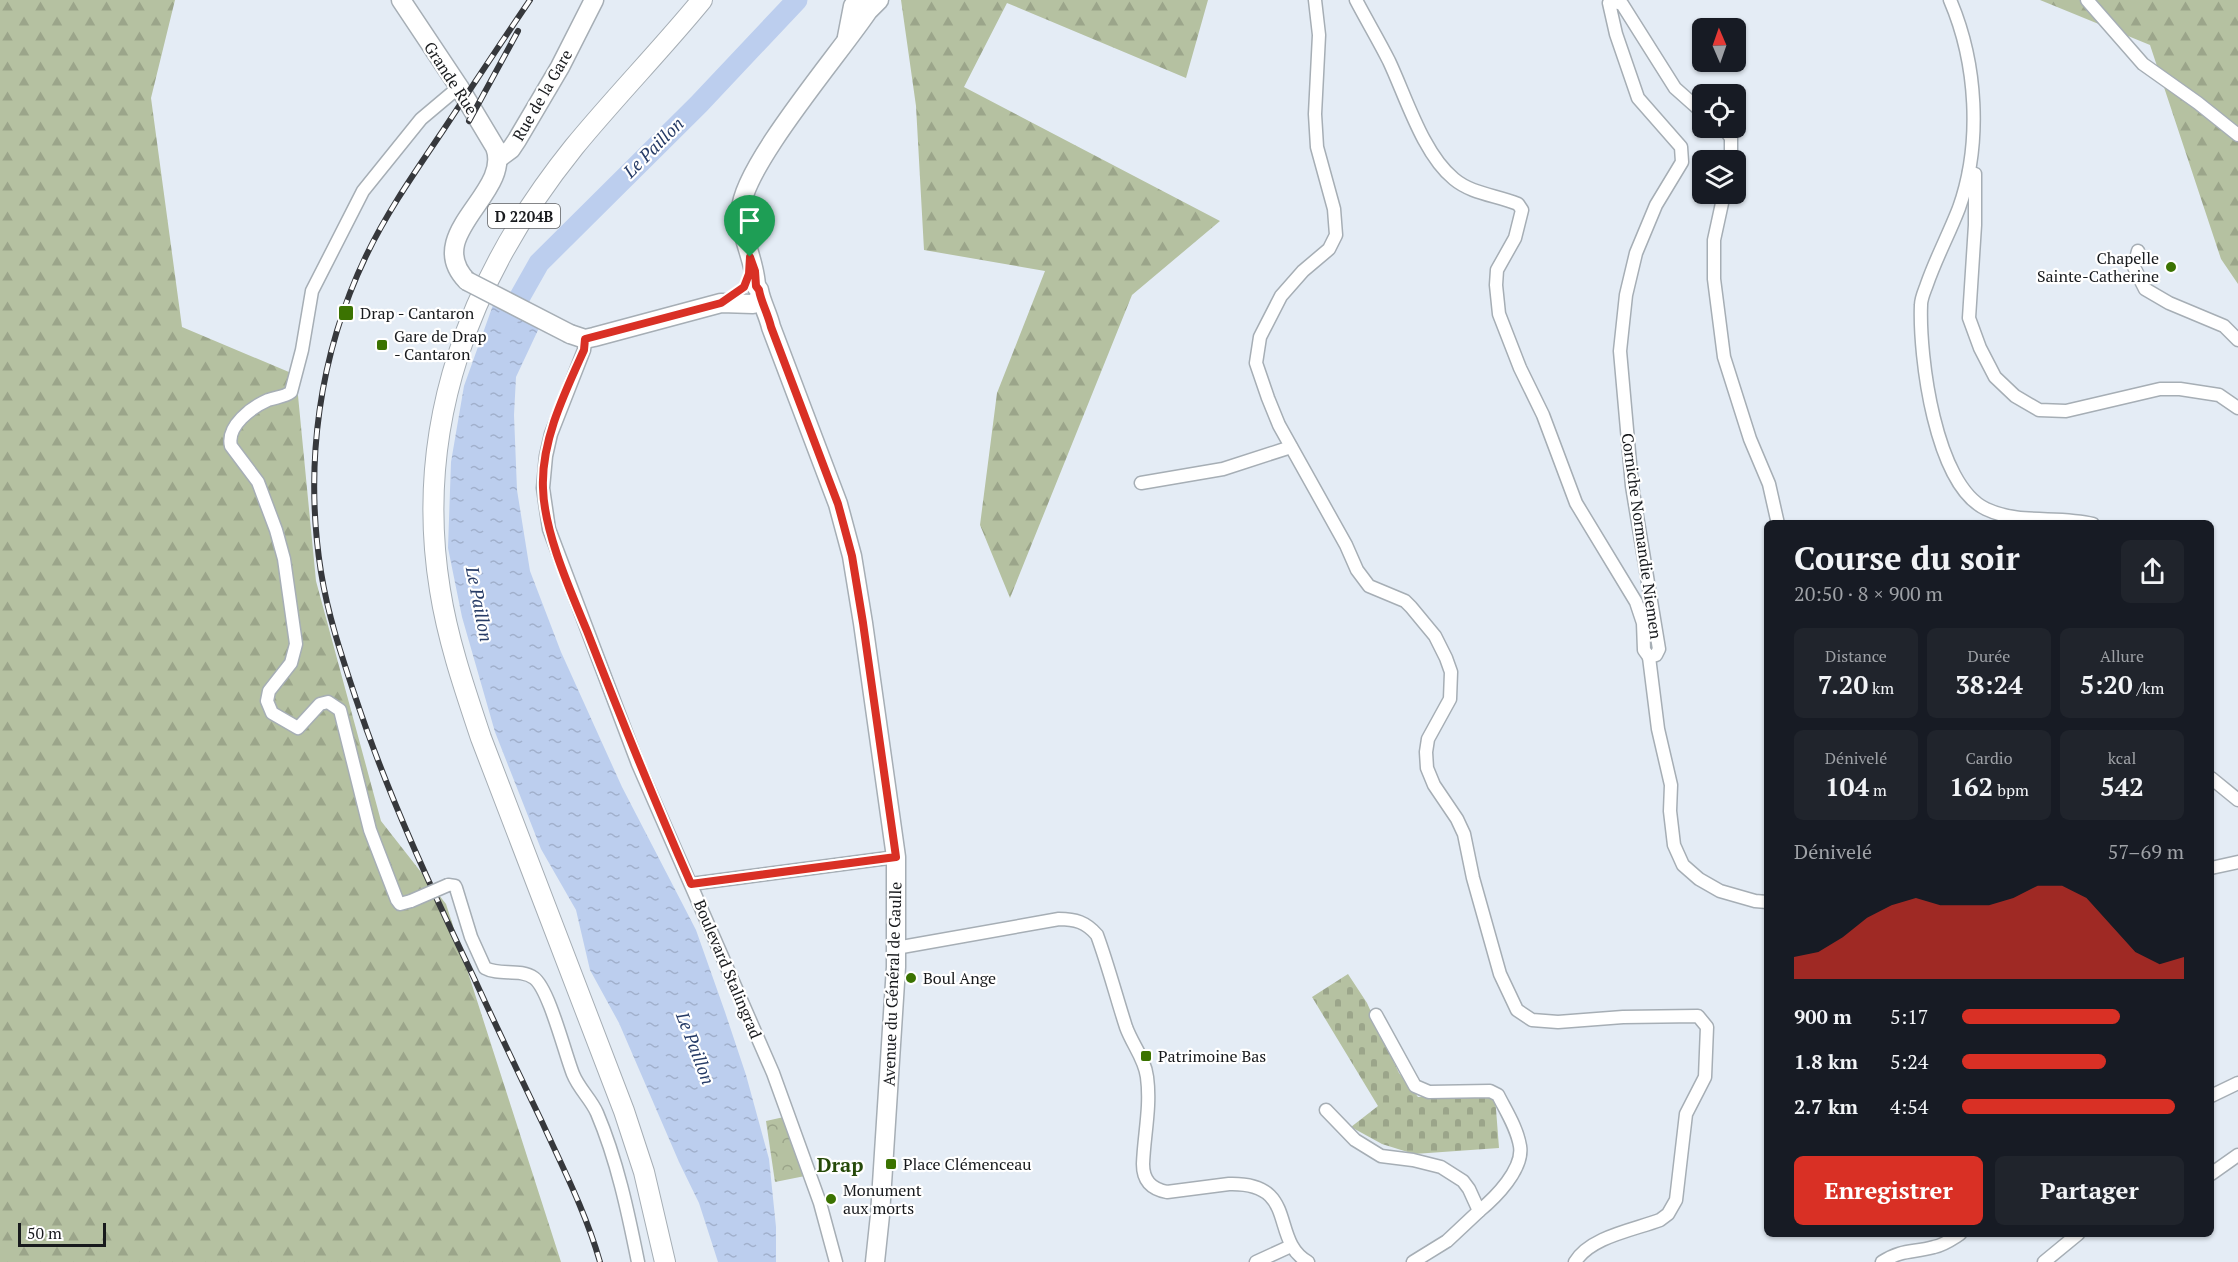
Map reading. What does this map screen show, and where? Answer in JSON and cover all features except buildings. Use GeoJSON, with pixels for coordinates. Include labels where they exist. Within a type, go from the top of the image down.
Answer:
{"type":"FeatureCollection","features":[{"type":"Feature","properties":{"kind":"main road","name":"D 2204B"},"geometry":{"type":"LineString","coordinates":[[431,457],[433,406],[454,339],[468,303],[510,222],[565,143],[688,0]]}},
{"type":"Feature","properties":{"kind":"main road","name":"D 2204B"},"geometry":{"type":"LineString","coordinates":[[431,457],[461,342],[475,306],[516,227],[573,148],[702,0]]}},
{"type":"Feature","properties":{"kind":"main road"},"geometry":{"type":"LineString","coordinates":[[431,457],[424,491],[427,550],[431,591],[440,633],[473,739],[617,1113],[636,1174],[656,1262]]}},
{"type":"Feature","properties":{"kind":"main road"},"geometry":{"type":"LineString","coordinates":[[431,457],[440,589],[463,685],[481,738],[624,1111],[644,1172],[665,1262]]}},
{"type":"Feature","properties":{"kind":"street","name":"Grande Rue"},"geometry":{"type":"LineString","coordinates":[[401,0],[459,87],[495,147],[499,158]]}},
{"type":"Feature","properties":{"kind":"street"},"geometry":{"type":"LineString","coordinates":[[1315,0],[1319,35],[1315,114],[1317,147],[1334,209],[1336,235],[1329,249],[1281,296],[1260,337],[1256,363],[1279,425],[1346,545],[1357,570],[1369,586],[1411,607],[1435,636],[1452,672],[1450,699],[1428,739],[1427,768],[1434,785],[1457,819],[1464,834],[1473,878],[1500,974],[1517,1010],[1532,1020],[1557,1022],[1623,1017],[1698,1016],[1707,1027],[1705,1077],[1686,1114],[1676,1200],[1668,1214],[1660,1220],[1593,1243],[1580,1254],[1575,1262]]}},
{"type":"Feature","properties":{"kind":"street","name":"Corniche Normandie Niemen"},"geometry":{"type":"LineString","coordinates":[[1356,0],[1389,61],[1412,115],[1440,165],[1455,180],[1486,195],[1518,204],[1522,210],[1515,238],[1497,270],[1499,314],[1520,368],[1543,415],[1576,503],[1636,602],[1643,623],[1644,650],[1649,657],[1656,655],[1659,649],[1632,486],[1620,341],[1626,295],[1636,253],[1656,205],[1682,162],[1683,154],[1681,147],[1638,98],[1616,34],[1609,3],[1622,4],[1675,88],[1692,103]]}},
{"type":"Feature","properties":{"kind":"street"},"geometry":{"type":"LineString","coordinates":[[1950,0],[1964,39],[1974,125],[1969,172],[1959,208],[1934,265],[1921,303],[1925,373],[1934,420],[1947,459],[1962,489],[1985,509],[2017,519],[2079,520]]}},
{"type":"Feature","properties":{"kind":"street"},"geometry":{"type":"LineString","coordinates":[[2087,0],[2143,64],[2238,135]]}},
{"type":"Feature","properties":{"kind":"street","name":"Rue de la Gare"},"geometry":{"type":"LineString","coordinates":[[578,337],[467,281],[456,267],[454,245],[495,173],[499,158],[511,149],[560,67],[592,1]]}},
{"type":"Feature","properties":{"kind":"street"},"geometry":{"type":"LineString","coordinates":[[578,337],[721,303],[749,294],[750,257],[741,222],[741,209],[747,185],[775,138],[845,45],[860,4]]}},
{"type":"Feature","properties":{"kind":"street"},"geometry":{"type":"LineString","coordinates":[[459,87],[421,119],[363,191],[312,291],[302,350],[291,392],[267,400],[249,412],[235,427],[229,439],[231,446],[258,482],[276,530],[284,559],[294,622],[295,655],[269,691],[267,701],[272,713],[298,728],[320,704],[328,702],[340,710],[370,830],[397,900],[400,904],[404,904],[448,885],[455,886],[471,937],[485,968],[535,978],[547,1000],[580,1090],[596,1109],[617,1172],[638,1262]]}},
{"type":"Feature","properties":{"kind":"street"},"geometry":{"type":"LineString","coordinates":[[1969,172],[1975,174],[1975,225],[1969,318],[1980,348],[1995,377],[2015,396],[2039,410],[2066,411],[2160,389],[2180,389],[2219,395],[2238,408]]}},
{"type":"Feature","properties":{"kind":"street"},"geometry":{"type":"LineString","coordinates":[[1722,204],[1714,240],[1714,279],[1724,357],[1750,439],[1769,484],[1777,520]]}},
{"type":"Feature","properties":{"kind":"street"},"geometry":{"type":"LineString","coordinates":[[2138,251],[2134,267],[2145,289],[2169,303],[2224,327],[2238,340]]}},
{"type":"Feature","properties":{"kind":"street","name":"Avenue du Général de Gaulle"},"geometry":{"type":"LineString","coordinates":[[749,294],[767,311],[838,504],[852,556],[896,857],[896,948],[880,1215],[875,1262]]}},
{"type":"Feature","properties":{"kind":"street","name":"Boulevard Stalingrad"},"geometry":{"type":"LineString","coordinates":[[578,337],[584,350],[550,434],[546,456],[543,488],[549,530],[638,764],[773,1073],[820,1203],[836,1262]]}},
{"type":"Feature","properties":{"kind":"street"},"geometry":{"type":"LineString","coordinates":[[1141,483],[1223,469],[1291,447]]}},
{"type":"Feature","properties":{"kind":"street"},"geometry":{"type":"LineString","coordinates":[[1649,657],[1658,729],[1671,785],[1670,811],[1674,845],[1683,865],[1699,879],[1720,891],[1764,902]]}},
{"type":"Feature","properties":{"kind":"street"},"geometry":{"type":"LineString","coordinates":[[2214,780],[2238,800]]}},
{"type":"Feature","properties":{"kind":"street"},"geometry":{"type":"LineString","coordinates":[[691,884],[896,857]]}},
{"type":"Feature","properties":{"kind":"street"},"geometry":{"type":"LineString","coordinates":[[2214,867],[2238,862]]}},
{"type":"Feature","properties":{"kind":"street"},"geometry":{"type":"LineString","coordinates":[[896,948],[1059,919],[1080,921],[1089,926],[1097,935],[1127,1029],[1145,1067],[1148,1120],[1143,1164],[1146,1180],[1157,1190],[1167,1192],[1229,1184],[1258,1189],[1273,1198],[1279,1206],[1290,1262]]}},
{"type":"Feature","properties":{"kind":"street"},"geometry":{"type":"LineString","coordinates":[[1376,1016],[1415,1086],[1429,1092],[1490,1091],[1498,1095],[1516,1132],[1521,1150],[1513,1176],[1490,1203],[1446,1241],[1413,1262]]}},
{"type":"Feature","properties":{"kind":"street"},"geometry":{"type":"LineString","coordinates":[[2214,1095],[2238,1083]]}},
{"type":"Feature","properties":{"kind":"street"},"geometry":{"type":"LineString","coordinates":[[1326,1110],[1356,1140],[1381,1156],[1442,1167],[1463,1180],[1479,1211]]}},
{"type":"Feature","properties":{"kind":"street"},"geometry":{"type":"LineString","coordinates":[[2214,1172],[2238,1155]]}},
{"type":"Feature","properties":{"kind":"street"},"geometry":{"type":"LineString","coordinates":[[1882,1262],[1903,1251],[1932,1248],[1954,1237]]}},
{"type":"Feature","properties":{"kind":"street"},"geometry":{"type":"LineString","coordinates":[[2044,1262],[2074,1237]]}},
{"type":"Feature","properties":{"kind":"street"},"geometry":{"type":"LineString","coordinates":[[1256,1262],[1287,1248]]}},
{"type":"Feature","properties":{"kind":"street"},"geometry":{"type":"LineString","coordinates":[[1287,1248],[1308,1262]]}},
{"type":"Feature","properties":{"kind":"green space"},"geometry":{"type":"Polygon","coordinates":[[[0,0],[175,0],[151,98],[182,327],[296,375],[316,581],[381,821],[446,904],[561,1262],[0,1262],[0,0]]]}},
{"type":"Feature","properties":{"kind":"green space"},"geometry":{"type":"Polygon","coordinates":[[[901,0],[1208,0],[1186,78],[1007,3],[964,87],[1220,221],[1132,295],[1010,598],[980,525],[997,393],[1045,271],[924,250],[916,106],[901,0]]]}},
{"type":"Feature","properties":{"kind":"green space"},"geometry":{"type":"Polygon","coordinates":[[[2040,0],[2238,0],[2238,284],[2221,259],[2150,45],[2040,0]]]}},
{"type":"Feature","properties":{"kind":"green space"},"geometry":{"type":"Polygon","coordinates":[[[1348,974],[1367,1003],[1399,1073],[1418,1097],[1495,1096],[1499,1148],[1414,1154],[1382,1144],[1351,1127],[1378,1106],[1312,997],[1348,974]]]}},
{"type":"Feature","properties":{"kind":"green space"},"geometry":{"type":"Polygon","coordinates":[[[784,1117],[805,1176],[775,1182],[766,1121],[784,1117]]]}},
{"type":"Feature","properties":{"kind":"water"},"geometry":{"type":"Polygon","coordinates":[[[493,305],[539,328],[516,377],[514,415],[517,490],[530,571],[561,652],[622,787],[696,930],[746,1075],[769,1159],[776,1227],[776,1262],[718,1262],[699,1203],[619,1023],[590,970],[576,910],[541,849],[495,732],[462,617],[448,548],[451,462],[464,386],[493,305]]]}},
{"type":"Feature","properties":{"kind":"waterway","name":"Le Paillon"},"geometry":{"type":"LineString","coordinates":[[505,323],[539,263],[699,104],[797,0]]}},
{"type":"Feature","properties":{"kind":"railway"},"geometry":{"type":"LineString","coordinates":[[530,0],[392,208],[366,256],[350,293],[327,371],[320,411],[315,451],[316,532],[331,620],[368,735],[426,875],[574,1191],[600,1262]]}},
{"type":"Feature","properties":{"kind":"railway"},"geometry":{"type":"LineString","coordinates":[[469,121],[518,31]]}},
{"type":"Feature","properties":{"kind":"place","name":"Chapelle Sainte-Catherine"},"geometry":{"type":"Point","coordinates":[2171,267]}},
{"type":"Feature","properties":{"kind":"place","name":"Drap - Cantaron"},"geometry":{"type":"Point","coordinates":[346,313]}},
{"type":"Feature","properties":{"kind":"place","name":"Gare de Drap - Cantaron"},"geometry":{"type":"Point","coordinates":[382,345]}},
{"type":"Feature","properties":{"kind":"place","name":"Boul Ange"},"geometry":{"type":"Point","coordinates":[911,978]}},
{"type":"Feature","properties":{"kind":"place","name":"Patrimoine Bas"},"geometry":{"type":"Point","coordinates":[1146,1056]}},
{"type":"Feature","properties":{"kind":"place","name":"Place Clémenceau"},"geometry":{"type":"Point","coordinates":[891,1164]}},
{"type":"Feature","properties":{"kind":"place","name":"Monument aux morts"},"geometry":{"type":"Point","coordinates":[831,1199]}},
{"type":"Feature","properties":{"kind":"district","name":"Drap"},"geometry":{"type":"Point","coordinates":[840,1164]}},
{"type":"Feature","properties":{"kind":"route"},"geometry":{"type":"LineString","coordinates":[[750,257],[753,261],[760,298],[767,311],[838,504],[852,556],[896,857],[691,884],[638,764],[549,530],[543,488],[546,456],[550,434],[584,350],[585,339],[721,303],[744,287],[749,274],[750,257]]}}]}
